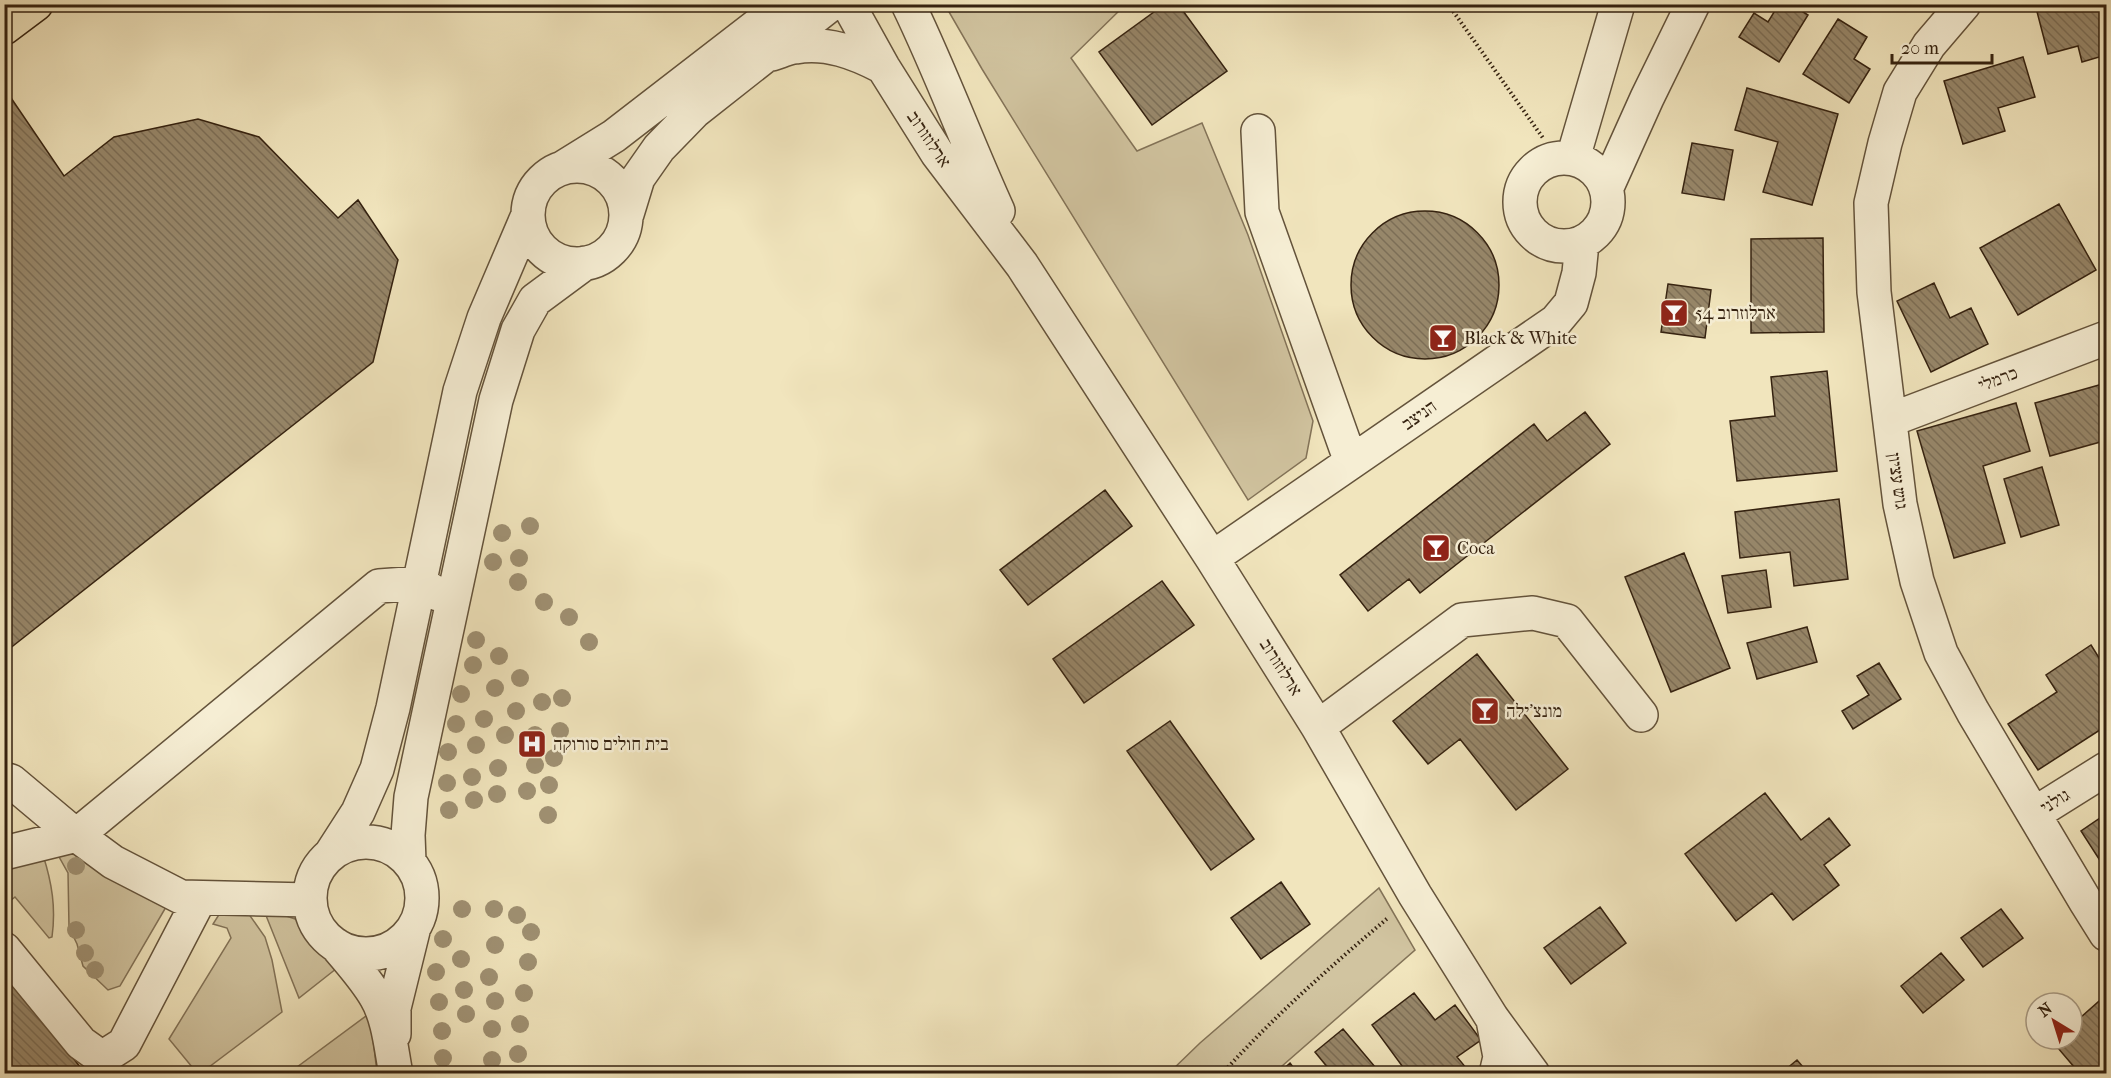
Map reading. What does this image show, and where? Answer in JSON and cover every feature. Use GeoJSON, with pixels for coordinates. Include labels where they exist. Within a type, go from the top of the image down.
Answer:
{"type":"FeatureCollection","features":[{"type":"Feature","properties":{"kind":"main road"},"geometry":{"type":"LineString","coordinates":[[4,28],[36,4]]}},
{"type":"Feature","properties":{"kind":"street"},"geometry":{"type":"LineString","coordinates":[[395,1070],[388,1029],[377,998],[360,973],[336,945],[322,933],[313,917],[310,900],[312,883],[319,867],[331,854],[358,812],[376,769],[393,708],[460,391],[484,318],[528,215],[531,198],[539,183],[549,174],[614,135],[784,4]]}},
{"type":"Feature","properties":{"kind":"street"},"geometry":{"type":"LineString","coordinates":[[528,215],[531,232],[539,247],[551,257],[568,263],[585,263],[601,258],[616,246],[624,231],[638,178],[659,148],[695,111],[831,4]]}},
{"type":"Feature","properties":{"kind":"street","name":"ארלוזורוב"},"geometry":{"type":"LineString","coordinates":[[848,4],[883,67],[937,153],[1022,265],[1212,558],[1318,727],[1414,895],[1492,1018],[1533,1074]]}},
{"type":"Feature","properties":{"kind":"street","name":"ארלוזורוב"},"geometry":{"type":"LineString","coordinates":[[908,4],[928,45],[967,143],[1022,265]]}},
{"type":"Feature","properties":{"kind":"street"},"geometry":{"type":"LineString","coordinates":[[1565,158],[1618,4]]}},
{"type":"Feature","properties":{"kind":"street"},"geometry":{"type":"LineString","coordinates":[[1607,188],[1647,98],[1693,4]]}},
{"type":"Feature","properties":{"kind":"street","name":"גוש עציון"},"geometry":{"type":"LineString","coordinates":[[1964,4],[1929,45],[1900,92],[1871,203],[1874,292],[1900,504],[1917,581],[1941,653],[2106,934]]}},
{"type":"Feature","properties":{"kind":"street"},"geometry":{"type":"LineString","coordinates":[[762,57],[795,47],[825,46],[858,54],[883,67]]}},
{"type":"Feature","properties":{"kind":"street"},"geometry":{"type":"LineString","coordinates":[[1258,131],[1262,212],[1351,462]]}},
{"type":"Feature","properties":{"kind":"street"},"geometry":{"type":"LineString","coordinates":[[1565,158],[1587,164],[1599,174],[1607,188],[1609,207],[1604,222],[1595,235],[1582,243],[1561,247],[1546,243],[1533,234],[1524,222],[1520,206],[1521,190],[1528,177],[1539,165],[1565,158]]}},
{"type":"Feature","properties":{"kind":"street"},"geometry":{"type":"LineString","coordinates":[[564,167],[582,166],[598,170],[612,180],[622,194],[627,214]]}},
{"type":"Feature","properties":{"kind":"street","name":"הניצב"},"geometry":{"type":"LineString","coordinates":[[1212,558],[1556,321],[1570,303],[1580,273],[1582,243]]}},
{"type":"Feature","properties":{"kind":"street"},"geometry":{"type":"LineString","coordinates":[[409,862],[408,835],[411,797],[496,400],[518,330],[535,300],[585,263]]}},
{"type":"Feature","properties":{"kind":"street","name":"כרמלי"},"geometry":{"type":"LineString","coordinates":[[1890,420],[2106,338]]}},
{"type":"Feature","properties":{"kind":"street"},"geometry":{"type":"LineString","coordinates":[[4,853],[76,835],[379,586],[420,583],[453,603]]}},
{"type":"Feature","properties":{"kind":"street"},"geometry":{"type":"LineString","coordinates":[[1318,727],[1462,620],[1533,613],[1567,621],[1641,715]]}},
{"type":"Feature","properties":{"kind":"street","name":"גולני"},"geometry":{"type":"LineString","coordinates":[[2034,814],[2106,769]]}},
{"type":"Feature","properties":{"kind":"street"},"geometry":{"type":"LineString","coordinates":[[4,779],[11,781],[76,835],[113,862],[181,897],[310,900]]}},
{"type":"Feature","properties":{"kind":"street"},"geometry":{"type":"LineString","coordinates":[[331,854],[345,846],[362,842],[379,843],[395,850],[409,862],[418,876],[422,893],[421,911],[414,927],[394,1008],[395,1070]]}},
{"type":"Feature","properties":{"kind":"street"},"geometry":{"type":"LineString","coordinates":[[4,948],[81,1043],[102,1058],[124,1044],[200,898]]}},
{"type":"Feature","properties":{"kind":"street"},"geometry":{"type":"LineString","coordinates":[[336,945],[353,952],[371,954],[388,949],[403,940],[414,927]]}},
{"type":"Feature","properties":{"kind":"street"},"geometry":{"type":"LineString","coordinates":[[1492,1018],[1500,1057],[1496,1074]]}},
{"type":"Feature","properties":{"kind":"path"},"geometry":{"type":"LineString","coordinates":[[1448,4],[1565,158]]}},
{"type":"Feature","properties":{"kind":"path"},"geometry":{"type":"LineString","coordinates":[[1222,1074],[1338,960],[1414,895]]}},
{"type":"Feature","properties":{"kind":"shaded area"},"geometry":{"type":"Polygon","coordinates":[[[945,5],[1125,5],[1071,58],[1137,151],[1202,123],[1248,235],[1313,421],[1306,458],[1248,500],[982,69],[945,5]]]}},
{"type":"Feature","properties":{"kind":"shaded area"},"geometry":{"type":"Polygon","coordinates":[[[74,852],[173,895],[120,986],[108,990],[83,966],[69,927],[68,873],[58,855],[74,852]]]}},
{"type":"Feature","properties":{"kind":"shaded area"},"geometry":{"type":"Polygon","coordinates":[[[43,855],[51,886],[53,906],[52,937],[49,938],[15,897],[10,901],[5,894],[4,866],[43,855]]]}},
{"type":"Feature","properties":{"kind":"shaded area"},"geometry":{"type":"Polygon","coordinates":[[[1379,888],[1415,950],[1274,1073],[1169,1073],[1200,1043],[1379,888]]]}},
{"type":"Feature","properties":{"kind":"shaded area"},"geometry":{"type":"Polygon","coordinates":[[[266,909],[298,920],[322,938],[346,961],[299,998],[265,913],[266,909]]]}},
{"type":"Feature","properties":{"kind":"shaded area"},"geometry":{"type":"Polygon","coordinates":[[[246,910],[265,937],[282,1012],[201,1073],[197,1073],[169,1039],[231,938],[227,928],[213,924],[220,913],[246,910]]]}},
{"type":"Feature","properties":{"kind":"shaded area"},"geometry":{"type":"Polygon","coordinates":[[[370,1013],[377,1073],[289,1073],[370,1013]]]}},
{"type":"Feature","properties":{"kind":"building"},"geometry":{"type":"Polygon","coordinates":[[[1165,4],[1178,4],[1227,71],[1152,125],[1099,52],[1165,4]]]}},
{"type":"Feature","properties":{"kind":"building"},"geometry":{"type":"Polygon","coordinates":[[[1779,4],[1791,4],[1808,15],[1779,62],[1739,37],[1754,13],[1768,22],[1779,4]]]}},
{"type":"Feature","properties":{"kind":"building"},"geometry":{"type":"Polygon","coordinates":[[[2035,4],[2100,4],[2106,28],[2106,55],[2082,62],[2078,46],[2048,54],[2035,4]]]}},
{"type":"Feature","properties":{"kind":"building"},"geometry":{"type":"Polygon","coordinates":[[[1838,19],[1867,37],[1854,59],[1870,69],[1849,103],[1803,74],[1838,19]]]}},
{"type":"Feature","properties":{"kind":"building"},"geometry":{"type":"Polygon","coordinates":[[[2023,57],[2035,97],[1998,108],[2005,131],[1963,144],[1944,81],[2023,57]]]}},
{"type":"Feature","properties":{"kind":"building"},"geometry":{"type":"Polygon","coordinates":[[[1747,88],[1838,114],[1812,205],[1763,192],[1778,142],[1735,130],[1747,88]]]}},
{"type":"Feature","properties":{"kind":"building"},"geometry":{"type":"Polygon","coordinates":[[[7,92],[64,176],[114,137],[198,119],[259,137],[338,218],[358,200],[398,260],[373,362],[4,653],[4,93],[7,92]]]}},
{"type":"Feature","properties":{"kind":"building"},"geometry":{"type":"Polygon","coordinates":[[[1692,143],[1733,150],[1724,200],[1682,193],[1692,143]]]}},
{"type":"Feature","properties":{"kind":"building"},"geometry":{"type":"Polygon","coordinates":[[[2106,171],[2106,201],[2100,173],[2106,171]]]}},
{"type":"Feature","properties":{"kind":"building"},"geometry":{"type":"Polygon","coordinates":[[[2059,204],[2096,270],[2018,315],[1980,248],[2059,204]]]}},
{"type":"Feature","properties":{"kind":"building"},"geometry":{"type":"Polygon","coordinates":[[[1425,211],[1453,217],[1477,233],[1493,257],[1499,285],[1493,313],[1477,337],[1453,353],[1425,359],[1397,353],[1373,337],[1357,313],[1351,285],[1357,257],[1373,233],[1397,217],[1425,211]]]}},
{"type":"Feature","properties":{"kind":"building"},"geometry":{"type":"Polygon","coordinates":[[[1823,238],[1824,332],[1751,333],[1751,239],[1823,238]]]}},
{"type":"Feature","properties":{"kind":"building"},"geometry":{"type":"Polygon","coordinates":[[[1934,283],[1950,318],[1971,308],[1988,344],[1931,372],[1897,301],[1934,283]]]}},
{"type":"Feature","properties":{"kind":"building"},"geometry":{"type":"Polygon","coordinates":[[[1668,284],[1711,290],[1705,338],[1661,332],[1668,284]]]}},
{"type":"Feature","properties":{"kind":"building"},"geometry":{"type":"Polygon","coordinates":[[[1827,371],[1837,471],[1737,481],[1730,421],[1775,416],[1771,377],[1827,371]]]}},
{"type":"Feature","properties":{"kind":"building"},"geometry":{"type":"Polygon","coordinates":[[[2106,383],[2106,449],[2104,441],[2050,456],[2035,403],[2106,383]]]}},
{"type":"Feature","properties":{"kind":"building"},"geometry":{"type":"Polygon","coordinates":[[[2016,403],[2030,451],[1983,466],[2005,543],[1954,558],[1917,431],[2016,403]]]}},
{"type":"Feature","properties":{"kind":"building"},"geometry":{"type":"Polygon","coordinates":[[[1585,412],[1610,444],[1420,593],[1409,579],[1368,611],[1340,575],[1534,424],[1547,441],[1585,412]]]}},
{"type":"Feature","properties":{"kind":"building"},"geometry":{"type":"Polygon","coordinates":[[[2042,467],[2059,525],[2021,537],[2004,479],[2042,467]]]}},
{"type":"Feature","properties":{"kind":"building"},"geometry":{"type":"Polygon","coordinates":[[[1105,490],[1132,526],[1028,605],[1000,570],[1105,490]]]}},
{"type":"Feature","properties":{"kind":"building"},"geometry":{"type":"Polygon","coordinates":[[[1839,499],[1848,579],[1794,586],[1790,552],[1740,558],[1735,512],[1839,499]]]}},
{"type":"Feature","properties":{"kind":"building"},"geometry":{"type":"Polygon","coordinates":[[[1684,553],[1730,668],[1671,692],[1625,577],[1684,553]]]}},
{"type":"Feature","properties":{"kind":"building"},"geometry":{"type":"Polygon","coordinates":[[[1766,570],[1771,607],[1728,613],[1722,576],[1766,570]]]}},
{"type":"Feature","properties":{"kind":"building"},"geometry":{"type":"Polygon","coordinates":[[[1162,581],[1194,625],[1084,703],[1053,659],[1162,581]]]}},
{"type":"Feature","properties":{"kind":"building"},"geometry":{"type":"Polygon","coordinates":[[[1807,627],[1817,662],[1757,679],[1747,643],[1807,627]]]}},
{"type":"Feature","properties":{"kind":"building"},"geometry":{"type":"Polygon","coordinates":[[[2091,645],[2106,669],[2106,726],[2038,770],[2008,724],[2057,692],[2046,675],[2091,645]]]}},
{"type":"Feature","properties":{"kind":"building"},"geometry":{"type":"Polygon","coordinates":[[[1477,654],[1568,769],[1516,810],[1460,739],[1428,764],[1393,721],[1477,654]]]}},
{"type":"Feature","properties":{"kind":"building"},"geometry":{"type":"Polygon","coordinates":[[[1879,663],[1901,699],[1853,729],[1842,711],[1869,695],[1857,676],[1879,663]]]}},
{"type":"Feature","properties":{"kind":"building"},"geometry":{"type":"Polygon","coordinates":[[[1170,721],[1254,839],[1211,870],[1127,751],[1170,721]]]}},
{"type":"Feature","properties":{"kind":"building"},"geometry":{"type":"Polygon","coordinates":[[[1765,793],[1801,840],[1829,818],[1850,845],[1824,865],[1839,885],[1793,920],[1772,893],[1736,921],[1685,854],[1765,793]]]}},
{"type":"Feature","properties":{"kind":"building"},"geometry":{"type":"Polygon","coordinates":[[[2106,814],[2106,870],[2081,831],[2106,814]]]}},
{"type":"Feature","properties":{"kind":"building"},"geometry":{"type":"Polygon","coordinates":[[[1281,882],[1310,924],[1261,959],[1231,918],[1281,882]]]}},
{"type":"Feature","properties":{"kind":"building"},"geometry":{"type":"Polygon","coordinates":[[[1600,907],[1626,943],[1571,984],[1544,948],[1600,907]]]}},
{"type":"Feature","properties":{"kind":"building"},"geometry":{"type":"Polygon","coordinates":[[[2001,909],[2023,938],[1983,967],[1961,938],[2001,909]]]}},
{"type":"Feature","properties":{"kind":"building"},"geometry":{"type":"Polygon","coordinates":[[[1941,953],[1964,980],[1923,1013],[1901,986],[1941,953]]]}},
{"type":"Feature","properties":{"kind":"building"},"geometry":{"type":"Polygon","coordinates":[[[4,970],[84,1072],[82,1074],[4,1074],[4,970]]]}},
{"type":"Feature","properties":{"kind":"building"},"geometry":{"type":"Polygon","coordinates":[[[1414,993],[1435,1020],[1455,1005],[1481,1040],[1457,1057],[1467,1069],[1460,1074],[1408,1074],[1372,1025],[1414,993]]]}},
{"type":"Feature","properties":{"kind":"building"},"geometry":{"type":"Polygon","coordinates":[[[2106,995],[2106,1074],[2080,1074],[2060,1051],[2084,1051],[2084,1014],[2106,995]]]}},
{"type":"Feature","properties":{"kind":"building"},"geometry":{"type":"Polygon","coordinates":[[[1343,1029],[1381,1074],[1333,1074],[1315,1052],[1343,1029]]]}},
{"type":"Feature","properties":{"kind":"building"},"geometry":{"type":"Polygon","coordinates":[[[1797,1060],[1809,1074],[1780,1074],[1797,1060]]]}},
{"type":"Feature","properties":{"kind":"building"},"geometry":{"type":"Polygon","coordinates":[[[1290,1063],[1298,1074],[1278,1074],[1290,1063]]]}},
{"type":"Feature","properties":{"kind":"place","name":"ארלוזרוב 54"},"geometry":{"type":"Point","coordinates":[1674,313]}},
{"type":"Feature","properties":{"kind":"place","name":"Black & White"},"geometry":{"type":"Point","coordinates":[1443,338]}},
{"type":"Feature","properties":{"kind":"place","name":"Coca"},"geometry":{"type":"Point","coordinates":[1436,548]}},
{"type":"Feature","properties":{"kind":"place","name":"מונצ'ילה"},"geometry":{"type":"Point","coordinates":[1485,711]}},
{"type":"Feature","properties":{"kind":"place","name":"בית חולים סורוקה"},"geometry":{"type":"Point","coordinates":[532,744]}}]}
